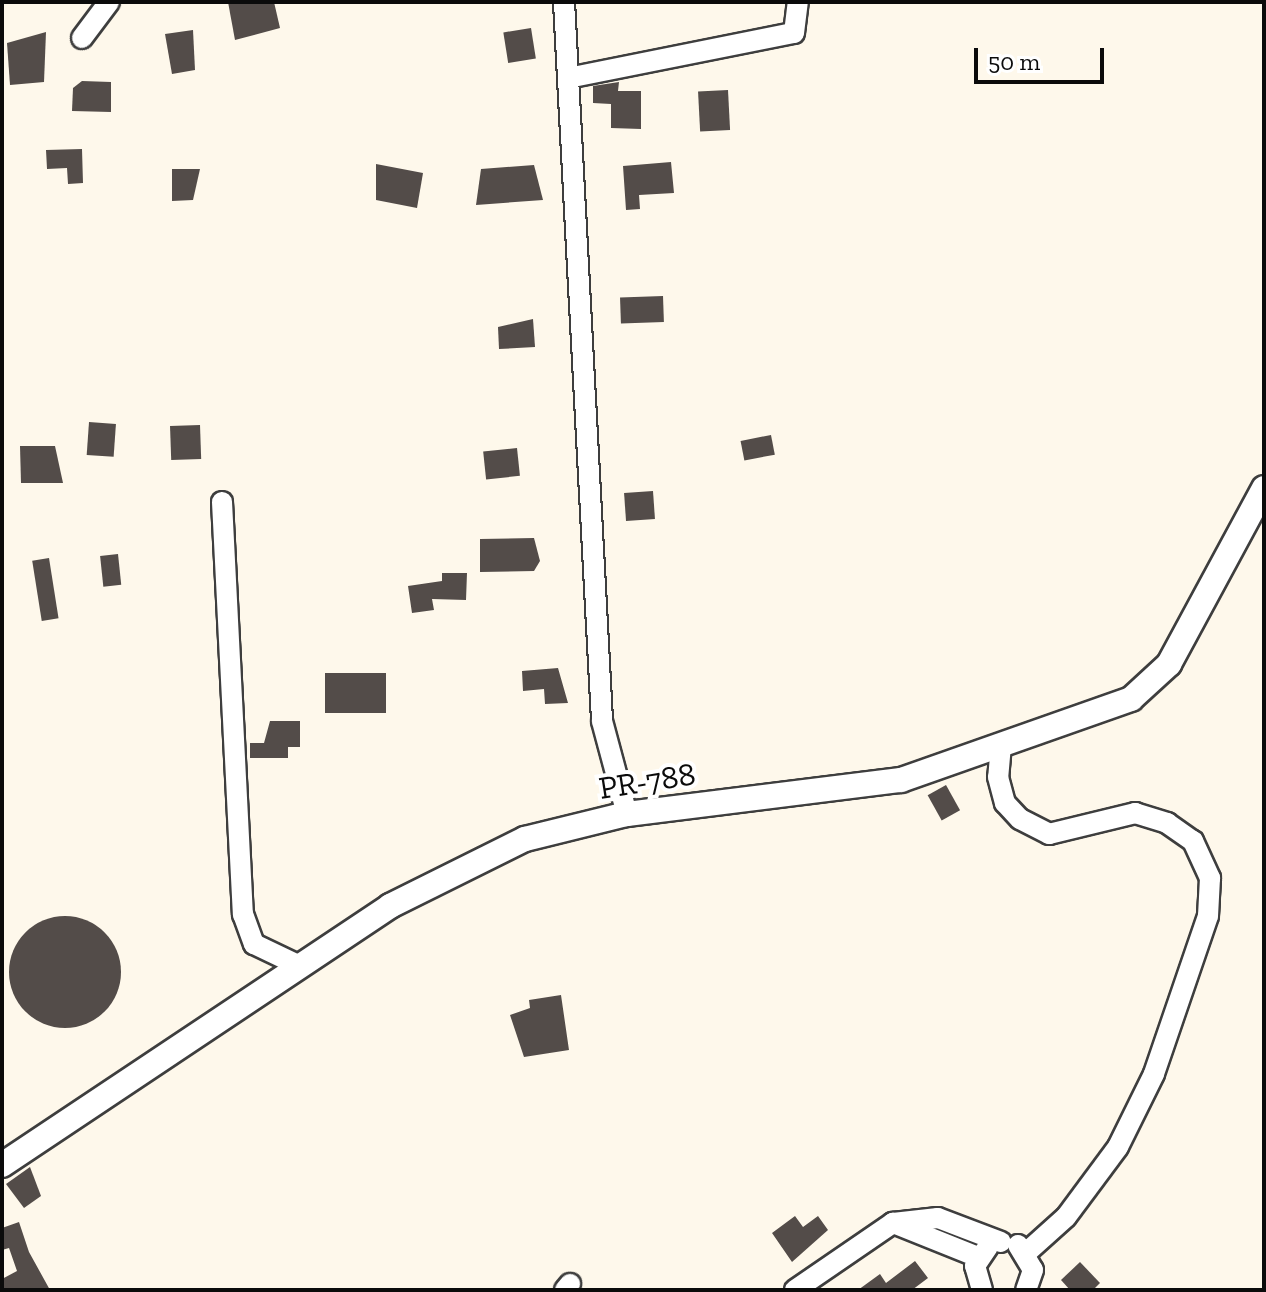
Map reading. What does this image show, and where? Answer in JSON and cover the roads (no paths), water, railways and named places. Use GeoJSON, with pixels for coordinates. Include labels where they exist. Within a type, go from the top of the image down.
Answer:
{"type":"FeatureCollection","features":[{"type":"Feature","properties":{"kind":"street"},"geometry":{"type":"LineString","coordinates":[[82,38],[109,2]]}},
{"type":"Feature","properties":{"kind":"street"},"geometry":{"type":"LineString","coordinates":[[564,2],[573,77],[602,721],[627,814]]}},
{"type":"Feature","properties":{"kind":"street"},"geometry":{"type":"LineString","coordinates":[[573,77],[794,33],[798,2]]}},
{"type":"Feature","properties":{"kind":"street","name":"PR-788"},"geometry":{"type":"LineString","coordinates":[[2,1165],[390,906],[525,839],[627,814],[901,780],[1131,699],[1169,664],[1264,488]]}},
{"type":"Feature","properties":{"kind":"street"},"geometry":{"type":"LineString","coordinates":[[222,502],[243,914],[254,944],[300,966]]}},
{"type":"Feature","properties":{"kind":"street"},"geometry":{"type":"LineString","coordinates":[[1001,745],[1001,790],[1020,819],[1049,834],[1135,813],[1193,841],[1210,878],[1208,916],[1154,1074],[1118,1147],[1066,1217],[1027,1252]]}},
{"type":"Feature","properties":{"kind":"street"},"geometry":{"type":"LineString","coordinates":[[795,1290],[893,1223],[936,1226],[1001,1242],[1027,1252]]}},
{"type":"Feature","properties":{"kind":"street"},"geometry":{"type":"LineString","coordinates":[[936,1226],[978,1257],[982,1290]]}},
{"type":"Feature","properties":{"kind":"street"},"geometry":{"type":"LineString","coordinates":[[978,1257],[1001,1242]]}},
{"type":"Feature","properties":{"kind":"street"},"geometry":{"type":"LineString","coordinates":[[1027,1252],[1033,1287]]}}]}
